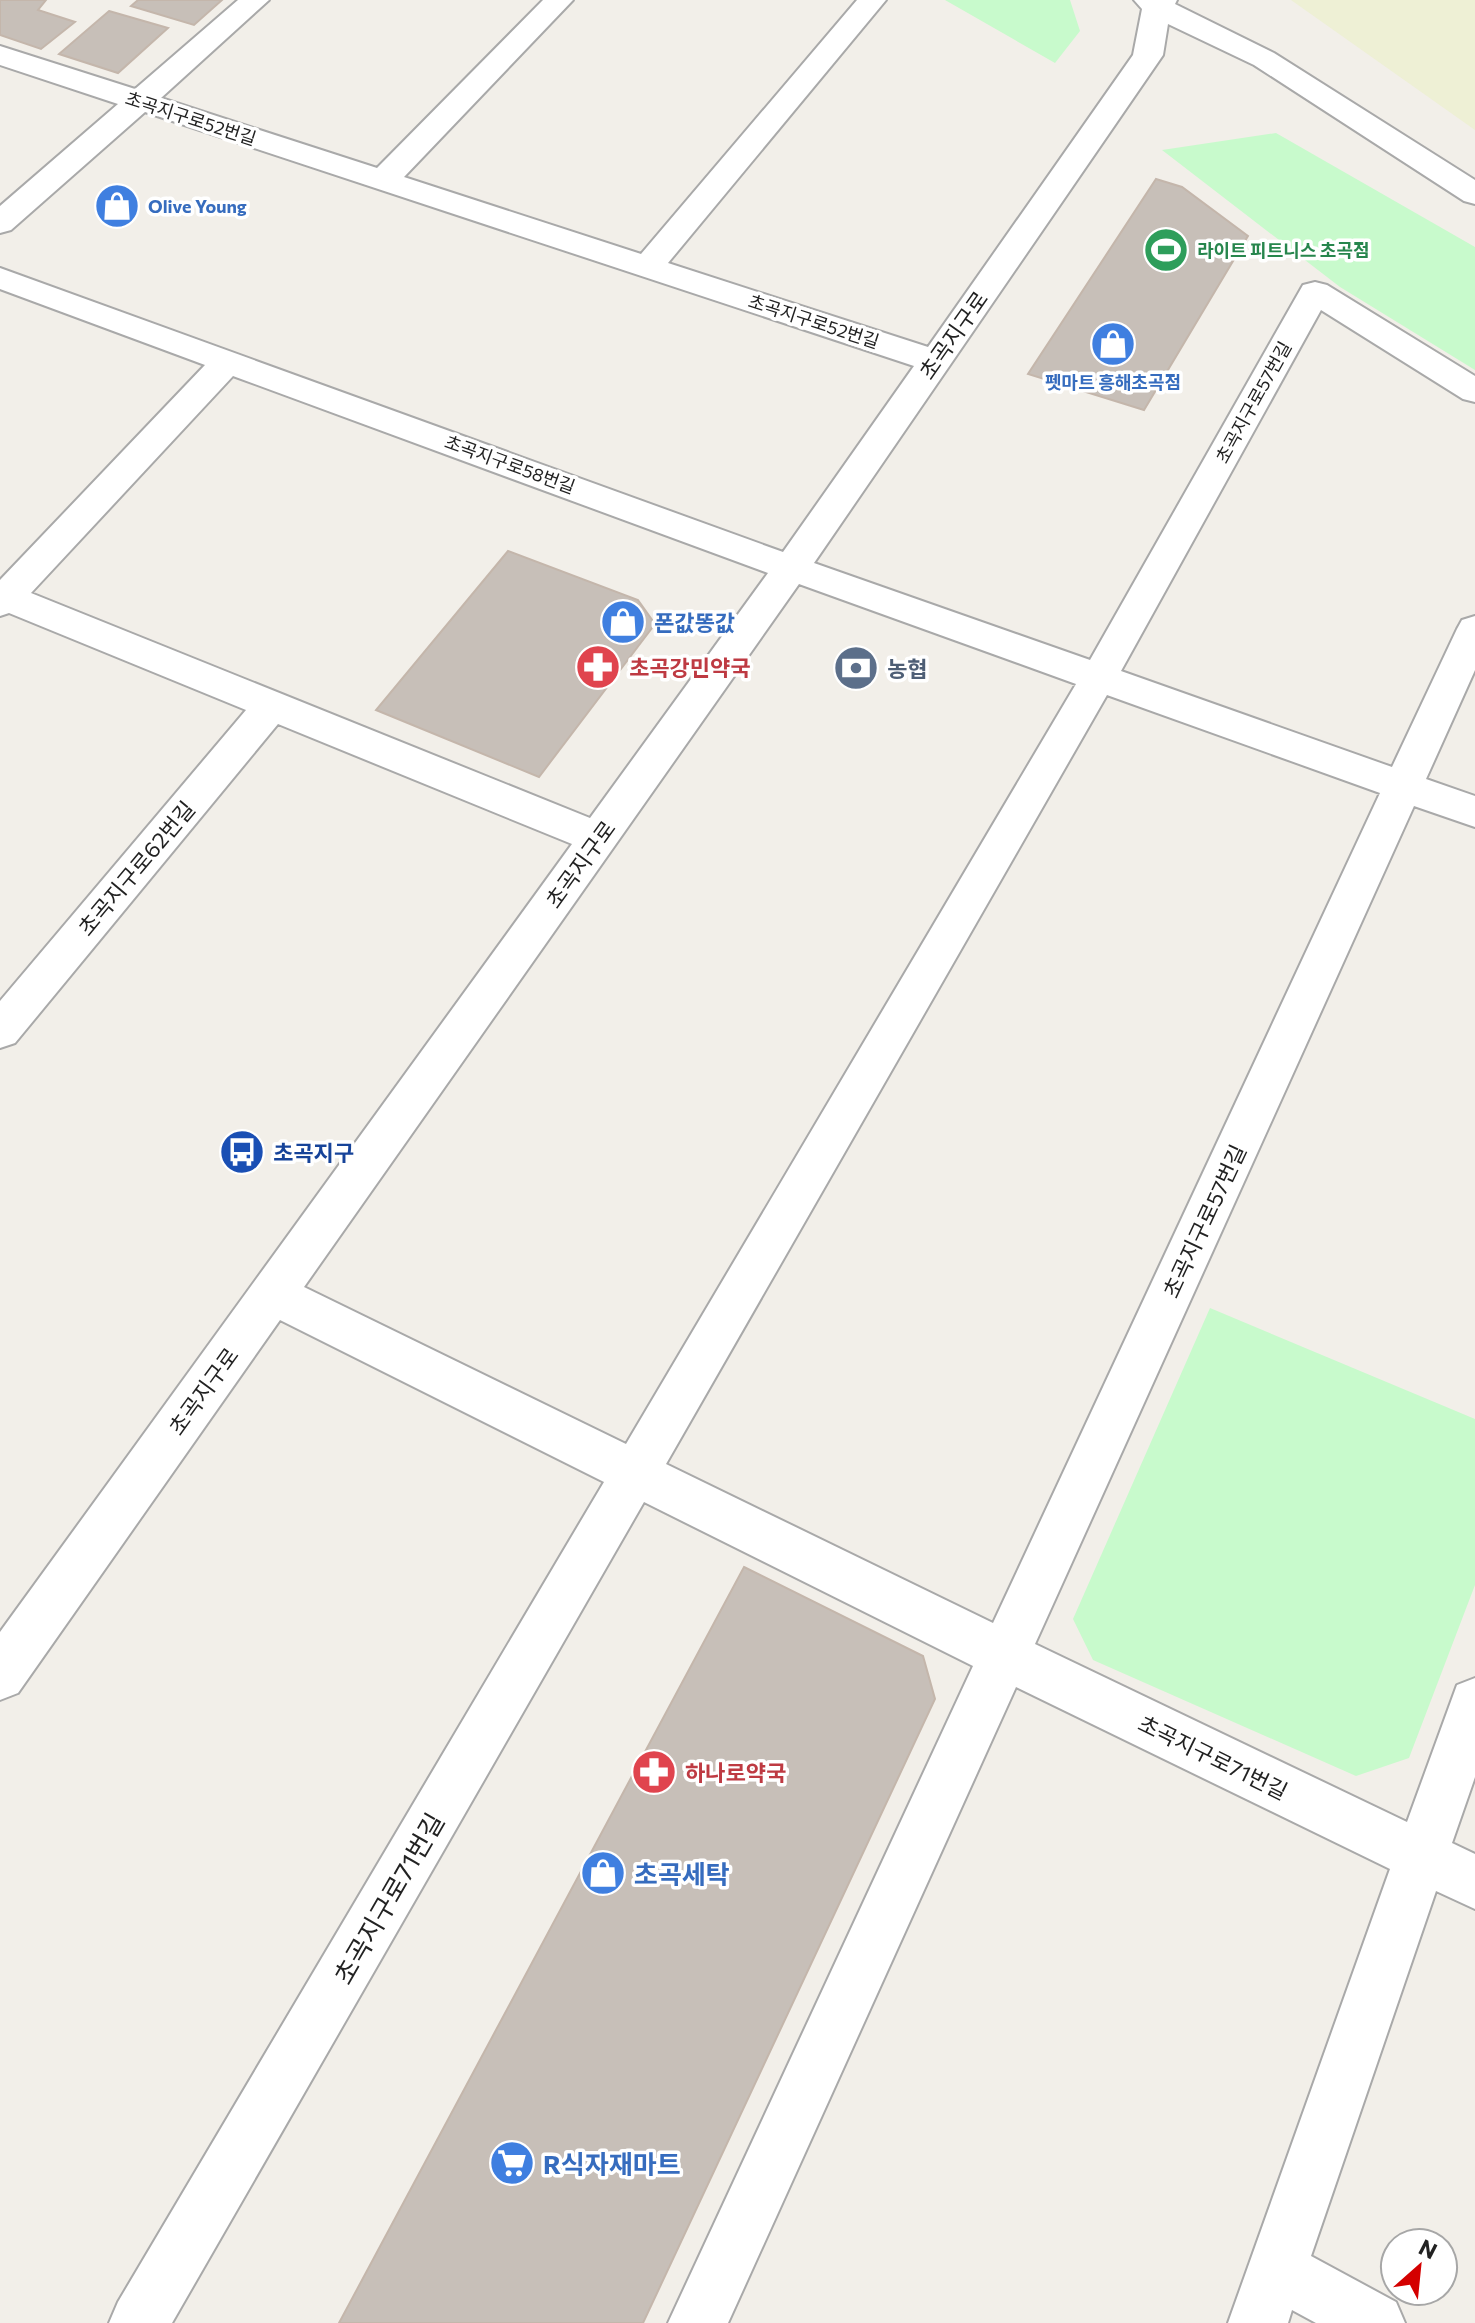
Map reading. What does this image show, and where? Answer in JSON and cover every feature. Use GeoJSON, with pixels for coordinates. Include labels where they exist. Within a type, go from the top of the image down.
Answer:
{"type":"FeatureCollection","features":[{"type":"Feature","properties":{"kind":"street"},"geometry":{"type":"LineString","coordinates":[[0,223],[255,0]]}},
{"type":"Feature","properties":{"kind":"street"},"geometry":{"type":"LineString","coordinates":[[383,180],[559,0]]}},
{"type":"Feature","properties":{"kind":"street"},"geometry":{"type":"LineString","coordinates":[[647,267],[872,0]]}},
{"type":"Feature","properties":{"kind":"street"},"geometry":{"type":"LineString","coordinates":[[1156,2],[1193,26],[1264,59],[1475,194]]}},
{"type":"Feature","properties":{"kind":"street","name":"초곡지구로"},"geometry":{"type":"LineString","coordinates":[[1151,48],[1156,2]]}},
{"type":"Feature","properties":{"kind":"street","name":"초곡지구로"},"geometry":{"type":"LineString","coordinates":[[0,1675],[791,568],[1151,48],[1193,26],[1215,4],[1264,59]]}},
{"type":"Feature","properties":{"kind":"street","name":"초곡지구로52번길"},"geometry":{"type":"LineString","coordinates":[[0,55],[935,361]]}},
{"type":"Feature","properties":{"kind":"street","name":"초곡지구로58번길"},"geometry":{"type":"LineString","coordinates":[[0,278],[791,568]]}},
{"type":"Feature","properties":{"kind":"street","name":"초곡지구로57번길"},"geometry":{"type":"LineString","coordinates":[[636,1474],[1099,677],[1315,292],[1475,391]]}},
{"type":"Feature","properties":{"kind":"street"},"geometry":{"type":"LineString","coordinates":[[228,361],[2,599],[598,838]]}},
{"type":"Feature","properties":{"kind":"street"},"geometry":{"type":"LineString","coordinates":[[791,568],[1475,812]]}},
{"type":"Feature","properties":{"kind":"street","name":"초곡지구로57번길"},"geometry":{"type":"LineString","coordinates":[[1005,1656],[1475,629]]}},
{"type":"Feature","properties":{"kind":"street","name":"초곡지구로62번길"},"geometry":{"type":"LineString","coordinates":[[0,1031],[271,706]]}},
{"type":"Feature","properties":{"kind":"street","name":"초곡지구로71번길"},"geometry":{"type":"LineString","coordinates":[[273,1294],[1005,1656],[1475,1882]]}},
{"type":"Feature","properties":{"kind":"street","name":"초곡지구로71번길"},"geometry":{"type":"LineString","coordinates":[[139,2323],[636,1474]]}},
{"type":"Feature","properties":{"kind":"street"},"geometry":{"type":"LineString","coordinates":[[698,2323],[1005,1656]]}},
{"type":"Feature","properties":{"kind":"street"},"geometry":{"type":"LineString","coordinates":[[1375,2323],[1268,2297],[1475,1703]]}},
{"type":"Feature","properties":{"kind":"green space"},"geometry":{"type":"Polygon","coordinates":[[[945,0],[1070,0],[1080,31],[1055,63],[945,0]]]}},
{"type":"Feature","properties":{"kind":"green space"},"geometry":{"type":"Polygon","coordinates":[[[1291,0],[1475,0],[1475,130],[1291,0]]]}},
{"type":"Feature","properties":{"kind":"green space"},"geometry":{"type":"Polygon","coordinates":[[[1276,133],[1475,247],[1475,370],[1340,287],[1162,150],[1276,133]]]}},
{"type":"Feature","properties":{"kind":"green space"},"geometry":{"type":"Polygon","coordinates":[[[1210,1308],[1475,1419],[1475,1585],[1409,1758],[1356,1776],[1093,1660],[1073,1619],[1210,1308]]]}},
{"type":"Feature","properties":{"kind":"building"},"geometry":{"type":"Polygon","coordinates":[[[0,0],[46,0],[38,10],[75,22],[41,49],[0,35],[0,0]]]}},
{"type":"Feature","properties":{"kind":"building"},"geometry":{"type":"Polygon","coordinates":[[[138,0],[222,0],[194,25],[131,6],[138,0]]]}},
{"type":"Feature","properties":{"kind":"building"},"geometry":{"type":"Polygon","coordinates":[[[109,11],[168,28],[118,73],[59,54],[109,11]]]}},
{"type":"Feature","properties":{"kind":"building"},"geometry":{"type":"Polygon","coordinates":[[[1156,179],[1182,187],[1248,236],[1144,410],[1028,374],[1156,179]]]}},
{"type":"Feature","properties":{"kind":"building"},"geometry":{"type":"Polygon","coordinates":[[[508,551],[638,600],[655,624],[539,777],[376,710],[508,551]]]}},
{"type":"Feature","properties":{"kind":"building"},"geometry":{"type":"Polygon","coordinates":[[[744,1567],[923,1656],[935,1699],[643,2323],[339,2323],[744,1567]]]}},
{"type":"Feature","properties":{"kind":"place","name":"Olive Young"},"geometry":{"type":"Point","coordinates":[117,206]}},
{"type":"Feature","properties":{"kind":"place","name":"라이트 피트니스 초곡점"},"geometry":{"type":"Point","coordinates":[1166,250]}},
{"type":"Feature","properties":{"kind":"place","name":"펫마트 흥해초곡점"},"geometry":{"type":"Point","coordinates":[1113,344]}},
{"type":"Feature","properties":{"kind":"place","name":"폰값똥값"},"geometry":{"type":"Point","coordinates":[623,622]}},
{"type":"Feature","properties":{"kind":"place","name":"초곡강민약국"},"geometry":{"type":"Point","coordinates":[598,667]}},
{"type":"Feature","properties":{"kind":"place","name":"농협"},"geometry":{"type":"Point","coordinates":[856,668]}},
{"type":"Feature","properties":{"kind":"place","name":"초곡지구"},"geometry":{"type":"Point","coordinates":[242,1152]}},
{"type":"Feature","properties":{"kind":"place","name":"하나로약국"},"geometry":{"type":"Point","coordinates":[654,1772]}},
{"type":"Feature","properties":{"kind":"place","name":"초곡세탁"},"geometry":{"type":"Point","coordinates":[603,1873]}},
{"type":"Feature","properties":{"kind":"place","name":"R식자재마트"},"geometry":{"type":"Point","coordinates":[512,2163]}}]}
